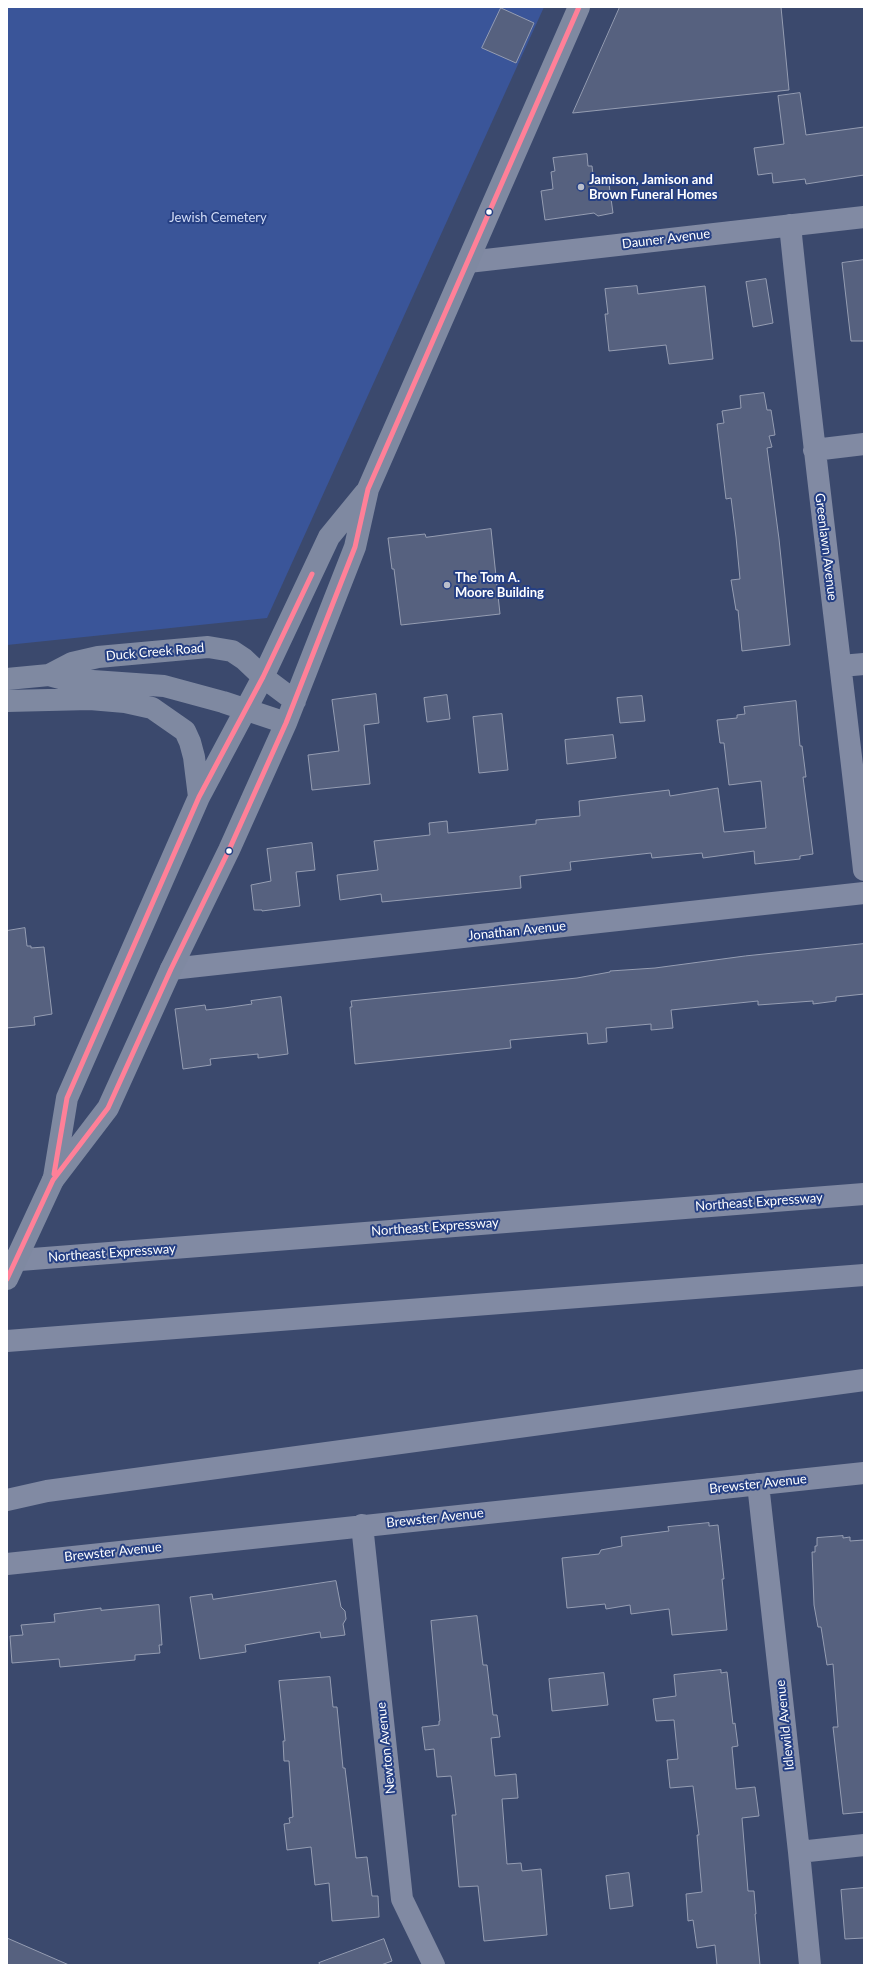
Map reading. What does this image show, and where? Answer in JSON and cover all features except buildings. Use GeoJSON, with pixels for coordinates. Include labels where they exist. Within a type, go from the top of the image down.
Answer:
{"type":"FeatureCollection","features":[{"type":"Feature","properties":{"kind":"main road"},"geometry":{"type":"LineString","coordinates":[[7,1279],[53,1180],[108,1108],[171,969],[229,850],[286,723],[355,547],[368,489],[579,7]]}},
{"type":"Feature","properties":{"kind":"main road","name":"Dauner Avenue"},"geometry":{"type":"LineString","coordinates":[[468,262],[864,217]]}},
{"type":"Feature","properties":{"kind":"main road","name":"Greenlawn Avenue"},"geometry":{"type":"LineString","coordinates":[[790,225],[814,450],[841,666],[864,870]]}},
{"type":"Feature","properties":{"kind":"main road"},"geometry":{"type":"LineString","coordinates":[[814,450],[864,444]]}},
{"type":"Feature","properties":{"kind":"main road"},"geometry":{"type":"LineString","coordinates":[[53,1180],[66,1098],[200,797],[246,710],[329,537],[368,489]]}},
{"type":"Feature","properties":{"kind":"main road","name":"Duck Creek Road"},"geometry":{"type":"LineString","coordinates":[[49,675],[72,663],[98,657],[208,647],[232,651],[244,659],[262,677],[295,701]]}},
{"type":"Feature","properties":{"kind":"main road"},"geometry":{"type":"LineString","coordinates":[[841,666],[864,664]]}},
{"type":"Feature","properties":{"kind":"main road","name":"Duck Creek Road"},"geometry":{"type":"LineString","coordinates":[[7,679],[49,675],[64,679],[164,686],[286,723]]}},
{"type":"Feature","properties":{"kind":"main road"},"geometry":{"type":"LineString","coordinates":[[7,701],[90,699],[125,702],[152,708],[185,731],[194,757],[200,797]]}},
{"type":"Feature","properties":{"kind":"main road","name":"Jonathan Avenue"},"geometry":{"type":"LineString","coordinates":[[171,969],[864,893]]}},
{"type":"Feature","properties":{"kind":"main road","name":"Northeast Expressway"},"geometry":{"type":"LineString","coordinates":[[7,1261],[864,1194]]}},
{"type":"Feature","properties":{"kind":"main road"},"geometry":{"type":"LineString","coordinates":[[7,1341],[864,1275]]}},
{"type":"Feature","properties":{"kind":"main road"},"geometry":{"type":"LineString","coordinates":[[7,1500],[63,1489],[864,1380]]}},
{"type":"Feature","properties":{"kind":"main road","name":"Brewster Avenue"},"geometry":{"type":"LineString","coordinates":[[7,1564],[362,1525],[864,1473]]}},
{"type":"Feature","properties":{"kind":"main road","name":"Idlewild Avenue"},"geometry":{"type":"LineString","coordinates":[[758,1484],[799,1852],[810,1965]]}},
{"type":"Feature","properties":{"kind":"main road","name":"Newton Avenue"},"geometry":{"type":"LineString","coordinates":[[362,1525],[402,1899],[434,1965]]}},
{"type":"Feature","properties":{"kind":"main road"},"geometry":{"type":"LineString","coordinates":[[799,1852],[864,1845]]}},
{"type":"Feature","properties":{"kind":"green space","name":"Jewish Cemetery"},"geometry":{"type":"Polygon","coordinates":[[[7,7],[544,7],[267,618],[7,645],[7,7]]]}},
{"type":"Feature","properties":{"kind":"transit line"},"geometry":{"type":"LineString","coordinates":[[7,1279],[53,1180],[108,1108],[171,969],[229,850],[286,723],[355,547],[368,489],[579,7]]}},
{"type":"Feature","properties":{"kind":"transit line"},"geometry":{"type":"LineString","coordinates":[[54,1174],[67,1098],[199,797],[263,677],[312,574]]}},
{"type":"Feature","properties":{"kind":"place","name":"Jamison, Jamison and Brown Funeral Homes"},"geometry":{"type":"Point","coordinates":[581,187]}},
{"type":"Feature","properties":{"kind":"place","name":"The Tom A. Moore Building"},"geometry":{"type":"Point","coordinates":[447,585]}}]}
